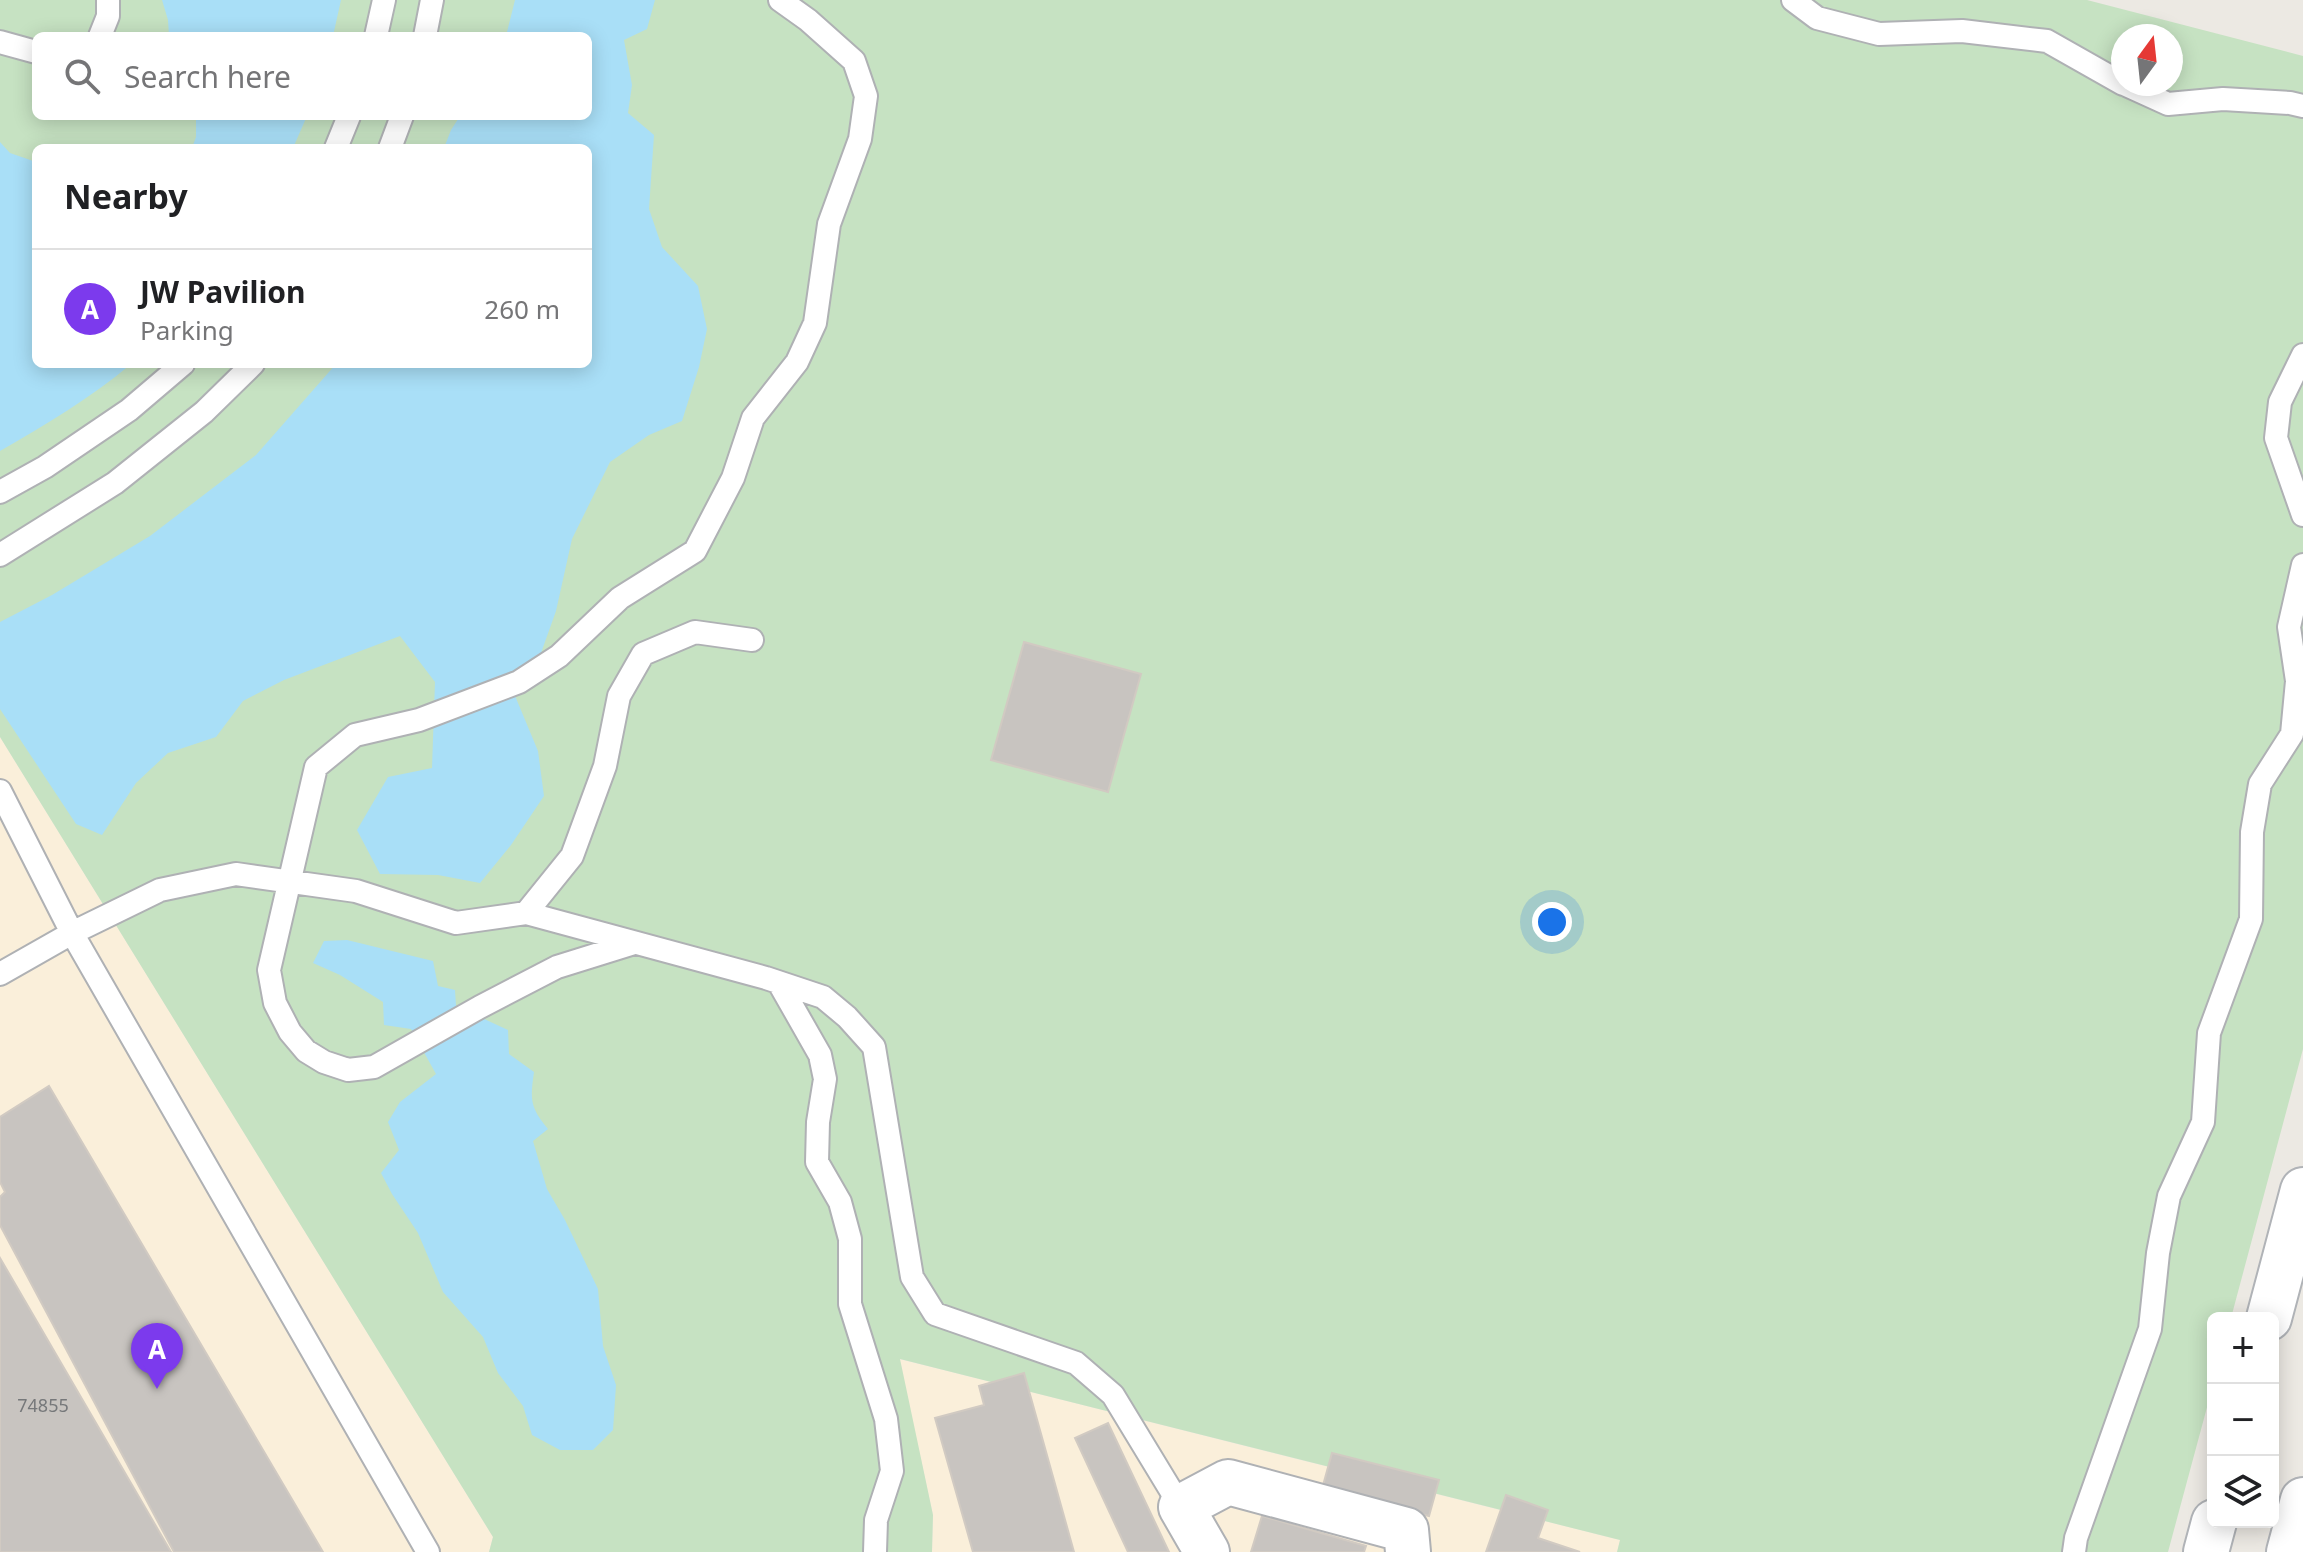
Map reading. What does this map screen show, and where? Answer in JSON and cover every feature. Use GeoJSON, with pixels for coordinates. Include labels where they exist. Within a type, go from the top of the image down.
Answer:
{"type":"FeatureCollection","features":[{"type":"Feature","properties":{"kind":"street"},"geometry":{"type":"LineString","coordinates":[[2271,1312],[2303,1190]]}},
{"type":"Feature","properties":{"kind":"street"},"geometry":{"type":"LineString","coordinates":[[1207,1552],[1181,1507],[1228,1482],[1406,1530],[1408,1552]]}},
{"type":"Feature","properties":{"kind":"street"},"geometry":{"type":"LineString","coordinates":[[2289,1552],[2303,1500]]}},
{"type":"Feature","properties":{"kind":"street"},"geometry":{"type":"LineString","coordinates":[[2206,1552],[2212,1528]]}},
{"type":"Feature","properties":{"kind":"lane"},"geometry":{"type":"LineString","coordinates":[[102,32],[108,16],[108,0]]}},
{"type":"Feature","properties":{"kind":"lane"},"geometry":{"type":"LineString","coordinates":[[377,32],[384,0]]}},
{"type":"Feature","properties":{"kind":"lane"},"geometry":{"type":"LineString","coordinates":[[426,32],[432,0]]}},
{"type":"Feature","properties":{"kind":"lane"},"geometry":{"type":"LineString","coordinates":[[634,943],[557,967],[374,1067],[348,1070],[324,1062],[306,1051],[290,1032],[275,1003],[269,970],[316,767],[355,735],[419,720],[519,682],[559,656],[620,598],[695,551],[733,478],[753,418],[797,362],[815,323],[829,224],[860,139],[866,96],[854,61],[780,0]]}},
{"type":"Feature","properties":{"kind":"lane"},"geometry":{"type":"LineString","coordinates":[[1793,0],[1817,18],[1879,34],[1962,31],[2047,41],[2111,77]]}},
{"type":"Feature","properties":{"kind":"lane"},"geometry":{"type":"LineString","coordinates":[[0,42],[32,51]]}},
{"type":"Feature","properties":{"kind":"lane"},"geometry":{"type":"LineString","coordinates":[[2150,96],[2168,104],[2223,99],[2303,106]]}},
{"type":"Feature","properties":{"kind":"lane"},"geometry":{"type":"LineString","coordinates":[[338,144],[347,120]]}},
{"type":"Feature","properties":{"kind":"lane"},"geometry":{"type":"LineString","coordinates":[[392,144],[400,120]]}},
{"type":"Feature","properties":{"kind":"lane"},"geometry":{"type":"LineString","coordinates":[[2303,355],[2280,402],[2276,438],[2303,515]]}},
{"type":"Feature","properties":{"kind":"lane"},"geometry":{"type":"LineString","coordinates":[[0,492],[45,467],[129,410],[178,368]]}},
{"type":"Feature","properties":{"kind":"lane"},"geometry":{"type":"LineString","coordinates":[[0,555],[115,483],[204,412],[249,368]]}},
{"type":"Feature","properties":{"kind":"lane"},"geometry":{"type":"LineString","coordinates":[[2074,1552],[2076,1538],[2150,1329],[2158,1253],[2169,1196],[2203,1122],[2209,1033],[2251,919],[2252,832],[2260,784],[2292,734],[2297,681],[2289,627],[2303,565]]}},
{"type":"Feature","properties":{"kind":"lane"},"geometry":{"type":"LineString","coordinates":[[526,913],[572,856],[605,766],[619,696],[643,654],[695,632],[752,640]]}},
{"type":"Feature","properties":{"kind":"lane"},"geometry":{"type":"LineString","coordinates":[[0,791],[72,933],[428,1552]]}},
{"type":"Feature","properties":{"kind":"lane"},"geometry":{"type":"LineString","coordinates":[[0,974],[72,933],[160,890],[236,874],[356,891],[456,923],[526,913],[823,997],[847,1017],[874,1047],[912,1277],[935,1314],[1076,1363],[1113,1395],[1181,1507]]}},
{"type":"Feature","properties":{"kind":"lane"},"geometry":{"type":"LineString","coordinates":[[779,983],[820,1055],[825,1079],[818,1122],[817,1162],[840,1202],[850,1239],[850,1304],[886,1419],[892,1471],[876,1520],[875,1552]]}},
{"type":"Feature","properties":{"kind":"shaded area"},"geometry":{"type":"Polygon","coordinates":[[[0,737],[493,1537],[489,1552],[0,1552],[0,737]]]}},
{"type":"Feature","properties":{"kind":"shaded area"},"geometry":{"type":"Polygon","coordinates":[[[899,1359],[1620,1540],[1617,1552],[932,1552],[933,1515],[899,1359]]]}},
{"type":"Feature","properties":{"kind":"green space"},"geometry":{"type":"Polygon","coordinates":[[[0,0],[2087,0],[2180,24],[2111,24],[2111,96],[2183,96],[2183,25],[2303,56],[2303,1049],[2233,1312],[2207,1312],[2207,1407],[2168,1552],[1617,1552],[1620,1540],[900,1359],[933,1515],[932,1552],[489,1552],[493,1537],[0,737],[0,0]]]}},
{"type":"Feature","properties":{"kind":"water"},"geometry":{"type":"Polygon","coordinates":[[[162,0],[341,0],[334,32],[169,32],[162,0]]]}},
{"type":"Feature","properties":{"kind":"water"},"geometry":{"type":"Polygon","coordinates":[[[515,0],[655,0],[647,29],[624,40],[632,85],[628,113],[654,135],[649,209],[662,247],[698,286],[707,329],[682,421],[649,435],[610,462],[572,539],[556,611],[541,653],[508,679],[538,751],[544,796],[511,845],[480,883],[438,875],[380,874],[357,830],[388,777],[432,768],[435,682],[400,636],[284,680],[243,701],[216,737],[168,753],[136,783],[102,835],[76,824],[0,709],[0,622],[52,595],[150,536],[256,455],[332,368],[592,368],[592,144],[446,144],[457,120],[592,120],[592,32],[507,32],[515,0]]]}},
{"type":"Feature","properties":{"kind":"water"},"geometry":{"type":"Polygon","coordinates":[[[196,120],[305,120],[295,144],[193,144],[196,120]]]}},
{"type":"Feature","properties":{"kind":"water"},"geometry":{"type":"Polygon","coordinates":[[[0,142],[10,153],[32,161],[32,368],[126,368],[84,400],[0,451],[0,142]]]}},
{"type":"Feature","properties":{"kind":"water"},"geometry":{"type":"Polygon","coordinates":[[[347,940],[433,961],[438,986],[455,990],[456,1006],[508,1030],[509,1054],[534,1072],[533,1103],[548,1129],[533,1141],[547,1189],[598,1289],[603,1346],[616,1385],[613,1430],[593,1450],[560,1450],[532,1435],[523,1406],[498,1373],[483,1337],[443,1292],[418,1233],[381,1173],[399,1150],[388,1122],[400,1102],[436,1074],[411,1029],[384,1025],[383,1002],[340,975],[313,963],[324,941],[347,940]]]}},
{"type":"Feature","properties":{"kind":"building"},"geometry":{"type":"Polygon","coordinates":[[[1024,642],[1141,674],[1108,792],[991,760],[1024,642]]]}},
{"type":"Feature","properties":{"kind":"building"},"geometry":{"type":"Polygon","coordinates":[[[49,1086],[323,1552],[174,1552],[0,1225],[0,1197],[5,1192],[0,1182],[0,1117],[49,1086]]]}},
{"type":"Feature","properties":{"kind":"building"},"geometry":{"type":"Polygon","coordinates":[[[0,1258],[171,1552],[0,1552],[0,1258]]]}},
{"type":"Feature","properties":{"kind":"building"},"geometry":{"type":"Polygon","coordinates":[[[1024,1373],[1074,1552],[973,1552],[935,1418],[984,1405],[979,1386],[1024,1373]]]}},
{"type":"Feature","properties":{"kind":"building"},"geometry":{"type":"Polygon","coordinates":[[[1108,1423],[1169,1552],[1128,1552],[1075,1438],[1108,1423]]]}},
{"type":"Feature","properties":{"kind":"building"},"geometry":{"type":"Polygon","coordinates":[[[1332,1453],[1439,1480],[1429,1516],[1322,1489],[1332,1453]]]}},
{"type":"Feature","properties":{"kind":"building"},"geometry":{"type":"Polygon","coordinates":[[[1506,1495],[1548,1510],[1538,1538],[1580,1552],[1486,1552],[1506,1495]]]}},
{"type":"Feature","properties":{"kind":"building"},"geometry":{"type":"Polygon","coordinates":[[[1262,1516],[1366,1546],[1364,1552],[1251,1552],[1262,1516]]]}},
{"type":"Feature","properties":{"kind":"place","name":"JW Pavilion"},"geometry":{"type":"Point","coordinates":[157,1389]}}]}
